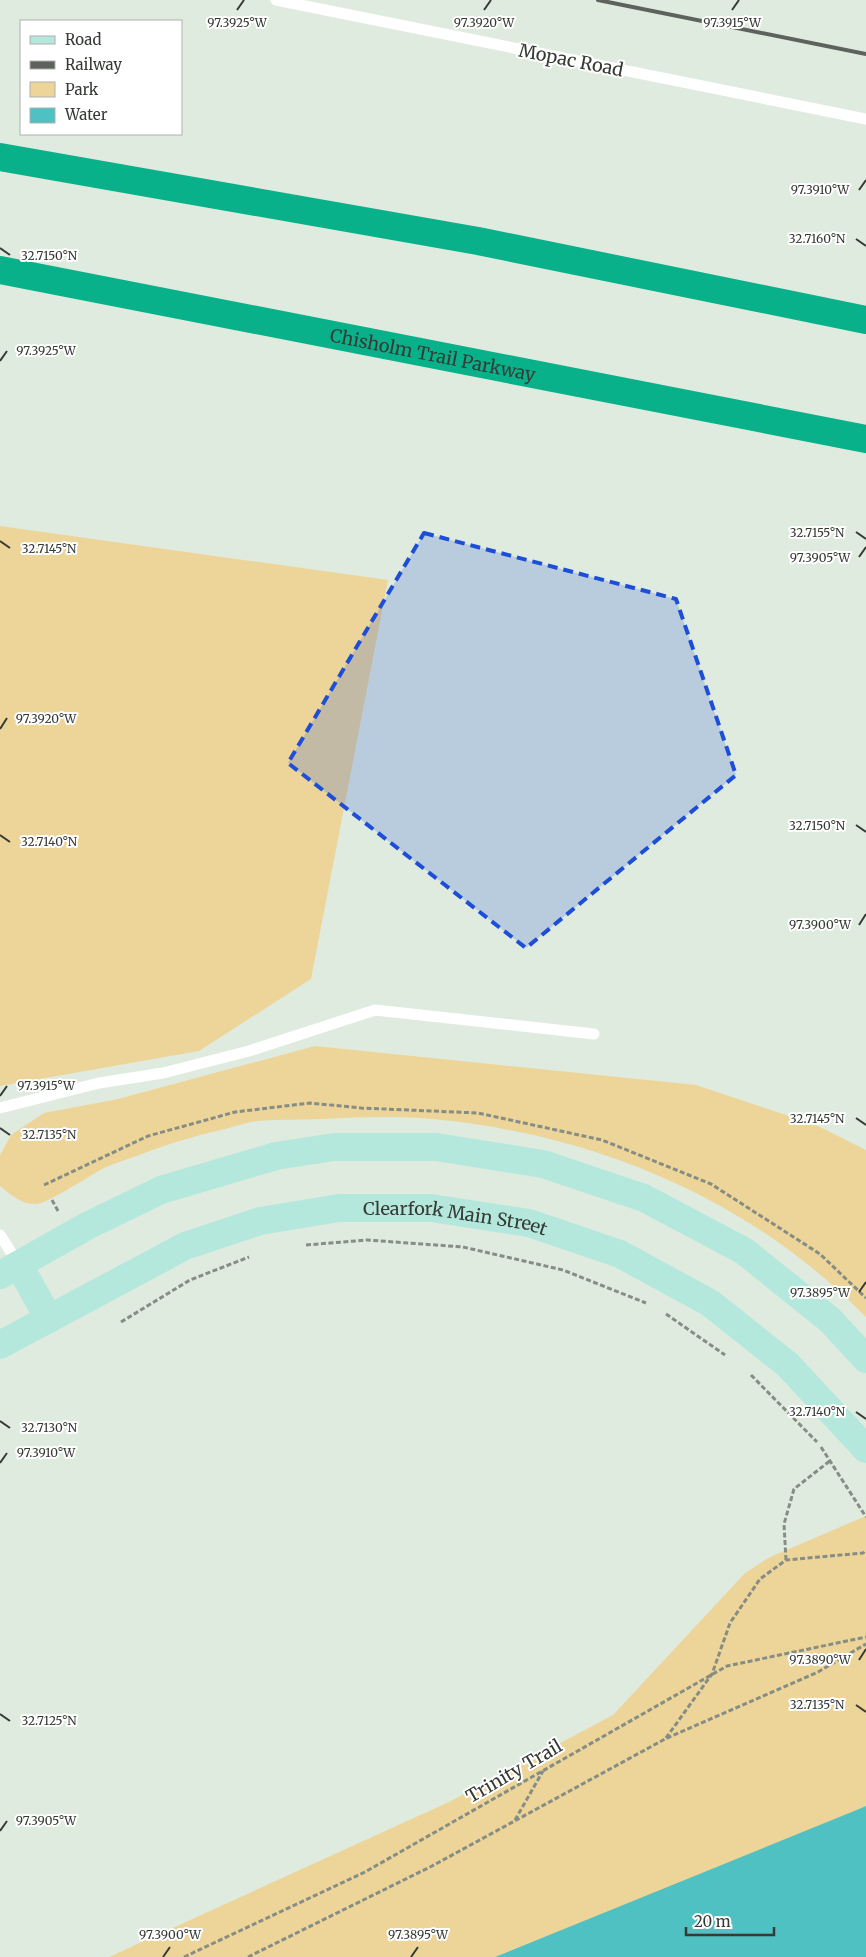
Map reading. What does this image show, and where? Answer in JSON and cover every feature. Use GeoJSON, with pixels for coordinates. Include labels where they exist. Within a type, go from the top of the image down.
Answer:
{"type":"FeatureCollection","features":[{"type":"Feature","properties":{"kind":"highway"},"geometry":{"type":"LineString","coordinates":[[0,157],[478,241],[866,320]]}},
{"type":"Feature","properties":{"kind":"highway","name":"Chisholm Trail Parkway"},"geometry":{"type":"LineString","coordinates":[[0,270],[866,438]]}},
{"type":"Feature","properties":{"kind":"street"},"geometry":{"type":"LineString","coordinates":[[49,1319],[9,1270],[87,1226],[161,1190],[276,1156],[334,1147],[436,1147],[543,1164],[644,1198],[744,1251],[830,1320],[866,1359]]}},
{"type":"Feature","properties":{"kind":"street","name":"Clearfork Main Street"},"geometry":{"type":"LineString","coordinates":[[0,1345],[185,1246],[260,1221],[339,1208],[431,1208],[529,1223],[620,1254],[710,1302],[788,1365],[866,1449]]}},
{"type":"Feature","properties":{"kind":"lane","name":"Mopac Road"},"geometry":{"type":"LineString","coordinates":[[276,0],[866,119]]}},
{"type":"Feature","properties":{"kind":"lane"},"geometry":{"type":"LineString","coordinates":[[0,1108],[99,1083],[163,1073],[249,1051],[376,1010],[594,1034]]}},
{"type":"Feature","properties":{"kind":"lane"},"geometry":{"type":"LineString","coordinates":[[0,1235],[9,1270]]}},
{"type":"Feature","properties":{"kind":"path"},"geometry":{"type":"LineString","coordinates":[[304,1245],[367,1240],[463,1247],[562,1270],[655,1306]]}},
{"type":"Feature","properties":{"kind":"path"},"geometry":{"type":"LineString","coordinates":[[121,1322],[190,1280],[250,1257]]}},
{"type":"Feature","properties":{"kind":"path"},"geometry":{"type":"LineString","coordinates":[[663,1312],[727,1356]]}},
{"type":"Feature","properties":{"kind":"path"},"geometry":{"type":"LineString","coordinates":[[750,1374],[823,1448],[866,1517]]}},
{"type":"Feature","properties":{"kind":"path"},"geometry":{"type":"LineString","coordinates":[[786,1560],[784,1524],[794,1489],[831,1460]]}},
{"type":"Feature","properties":{"kind":"path"},"geometry":{"type":"LineString","coordinates":[[665,1739],[712,1674],[730,1624],[760,1578],[786,1560],[863,1553],[866,1550]]}},
{"type":"Feature","properties":{"kind":"path","name":"Trinity Trail"},"geometry":{"type":"LineString","coordinates":[[184,1957],[365,1872],[727,1666],[866,1637]]}},
{"type":"Feature","properties":{"kind":"path"},"geometry":{"type":"LineString","coordinates":[[248,1957],[432,1866],[665,1739],[818,1672],[866,1644]]}},
{"type":"Feature","properties":{"kind":"path"},"geometry":{"type":"LineString","coordinates":[[514,1821],[543,1770]]}},
{"type":"Feature","properties":{"kind":"highlighted area"},"geometry":{"type":"Polygon","coordinates":[[[424,533],[676,599],[736,775],[526,948],[288,763],[424,533]]]}},
{"type":"Feature","properties":{"kind":"green space"},"geometry":{"type":"Polygon","coordinates":[[[0,526],[388,580],[311,979],[199,1051],[0,1086],[0,526]]]}},
{"type":"Feature","properties":{"kind":"green space"},"geometry":{"type":"Polygon","coordinates":[[[315,1046],[696,1085],[816,1125],[866,1150],[866,1317],[821,1275],[773,1238],[721,1206],[667,1179],[611,1157],[552,1140],[493,1127],[405,1117],[258,1121],[190,1138],[117,1163],[37,1204],[26,1203],[0,1186],[0,1155],[11,1135],[44,1113],[118,1099],[315,1046]]]}},
{"type":"Feature","properties":{"kind":"green space"},"geometry":{"type":"Polygon","coordinates":[[[866,1516],[866,1957],[109,1957],[451,1801],[613,1715],[745,1573],[770,1557],[866,1516]]]}},
{"type":"Feature","properties":{"kind":"water"},"geometry":{"type":"Polygon","coordinates":[[[866,1806],[866,1957],[495,1957],[859,1809],[866,1806]]]}},
{"type":"Feature","properties":{"kind":"railway"},"geometry":{"type":"LineString","coordinates":[[598,0],[866,54]]}}]}
